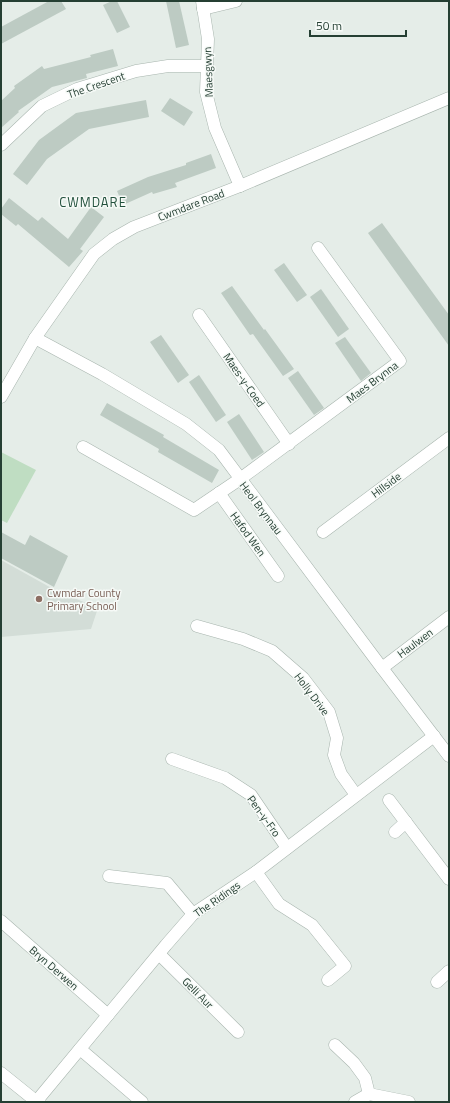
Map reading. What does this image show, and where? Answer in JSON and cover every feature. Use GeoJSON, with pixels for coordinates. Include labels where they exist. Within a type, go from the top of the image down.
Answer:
{"type":"FeatureCollection","features":[{"type":"Feature","properties":{"kind":"street"},"geometry":{"type":"LineString","coordinates":[[203,5],[236,1]]}},
{"type":"Feature","properties":{"kind":"street","name":"Maesgwyn"},"geometry":{"type":"LineString","coordinates":[[203,5],[208,39],[206,92],[216,128],[240,186]]}},
{"type":"Feature","properties":{"kind":"street","name":"The Crescent"},"geometry":{"type":"LineString","coordinates":[[1,145],[42,106],[77,89],[136,71],[168,66],[207,66]]}},
{"type":"Feature","properties":{"kind":"street","name":"Cwmdare Road"},"geometry":{"type":"LineString","coordinates":[[1,397],[35,338],[94,254],[113,239],[134,227],[240,186],[449,98]]}},
{"type":"Feature","properties":{"kind":"street","name":"Maes Brynna"},"geometry":{"type":"LineString","coordinates":[[289,444],[400,362],[318,248]]}},
{"type":"Feature","properties":{"kind":"street","name":"Maes-y-Coed"},"geometry":{"type":"LineString","coordinates":[[199,315],[289,444]]}},
{"type":"Feature","properties":{"kind":"street","name":"Heol Brynnau"},"geometry":{"type":"LineString","coordinates":[[35,338],[102,374],[186,424],[219,450],[240,480],[449,756]]}},
{"type":"Feature","properties":{"kind":"street","name":"Hillside"},"geometry":{"type":"LineString","coordinates":[[324,532],[449,438]]}},
{"type":"Feature","properties":{"kind":"street"},"geometry":{"type":"LineString","coordinates":[[83,447],[194,510],[240,480],[289,444]]}},
{"type":"Feature","properties":{"kind":"street","name":"Hafod Wen"},"geometry":{"type":"LineString","coordinates":[[219,493],[278,576]]}},
{"type":"Feature","properties":{"kind":"street","name":"Haulwen"},"geometry":{"type":"LineString","coordinates":[[382,668],[449,617]]}},
{"type":"Feature","properties":{"kind":"street","name":"Holly Drive"},"geometry":{"type":"LineString","coordinates":[[197,626],[242,639],[272,651],[303,678],[328,712],[337,738],[334,755],[341,774],[356,796]]}},
{"type":"Feature","properties":{"kind":"street","name":"The Ridings"},"geometry":{"type":"LineString","coordinates":[[38,1102],[40,1097],[193,914],[256,872],[434,736]]}},
{"type":"Feature","properties":{"kind":"street","name":"Pen-y-Fro"},"geometry":{"type":"LineString","coordinates":[[172,759],[225,778],[251,795],[287,848]]}},
{"type":"Feature","properties":{"kind":"street"},"geometry":{"type":"LineString","coordinates":[[389,800],[449,879]]}},
{"type":"Feature","properties":{"kind":"street"},"geometry":{"type":"LineString","coordinates":[[395,832],[406,822]]}},
{"type":"Feature","properties":{"kind":"street"},"geometry":{"type":"LineString","coordinates":[[256,872],[279,904],[312,925],[345,966],[328,980]]}},
{"type":"Feature","properties":{"kind":"street"},"geometry":{"type":"LineString","coordinates":[[109,876],[167,883],[193,914]]}},
{"type":"Feature","properties":{"kind":"street","name":"Bryn Derwen"},"geometry":{"type":"LineString","coordinates":[[1,921],[108,1015]]}},
{"type":"Feature","properties":{"kind":"street","name":"Gelli Aur"},"geometry":{"type":"LineString","coordinates":[[159,954],[238,1032]]}},
{"type":"Feature","properties":{"kind":"street"},"geometry":{"type":"LineString","coordinates":[[437,982],[449,971]]}},
{"type":"Feature","properties":{"kind":"street"},"geometry":{"type":"LineString","coordinates":[[335,1045],[358,1068],[365,1078],[370,1094]]}},
{"type":"Feature","properties":{"kind":"street"},"geometry":{"type":"LineString","coordinates":[[80,1049],[142,1102]]}},
{"type":"Feature","properties":{"kind":"street"},"geometry":{"type":"LineString","coordinates":[[1,1073],[38,1102]]}},
{"type":"Feature","properties":{"kind":"street"},"geometry":{"type":"LineString","coordinates":[[355,1102],[370,1094],[410,1102]]}},
{"type":"Feature","properties":{"kind":"shaded area","name":"Cwmdar County Primary School"},"geometry":{"type":"Polygon","coordinates":[[[1,560],[55,590],[98,608],[91,629],[1,637],[1,560]]]}},
{"type":"Feature","properties":{"kind":"green space"},"geometry":{"type":"Polygon","coordinates":[[[1,452],[36,470],[7,523],[1,520],[1,452]]]}},
{"type":"Feature","properties":{"kind":"building"},"geometry":{"type":"Polygon","coordinates":[[[49,1],[61,1],[66,9],[1,44],[1,27],[49,1]]]}},
{"type":"Feature","properties":{"kind":"building"},"geometry":{"type":"Polygon","coordinates":[[[112,1],[117,1],[130,27],[117,33],[103,5],[112,1]]]}},
{"type":"Feature","properties":{"kind":"building"},"geometry":{"type":"Polygon","coordinates":[[[166,1],[179,1],[189,45],[176,48],[166,1]]]}},
{"type":"Feature","properties":{"kind":"building"},"geometry":{"type":"Polygon","coordinates":[[[113,49],[118,66],[86,74],[87,78],[52,87],[18,111],[19,112],[1,128],[1,101],[15,88],[14,86],[42,66],[44,69],[91,57],[90,55],[113,49]]]}},
{"type":"Feature","properties":{"kind":"building"},"geometry":{"type":"Polygon","coordinates":[[[170,98],[193,112],[184,126],[161,111],[170,98]]]}},
{"type":"Feature","properties":{"kind":"building"},"geometry":{"type":"Polygon","coordinates":[[[146,100],[149,117],[89,129],[47,159],[27,185],[13,174],[39,140],[76,113],[146,100]]]}},
{"type":"Feature","properties":{"kind":"building"},"geometry":{"type":"Polygon","coordinates":[[[211,154],[216,168],[175,183],[177,187],[153,194],[152,192],[123,205],[117,191],[148,177],[186,165],[186,163],[211,154]]]}},
{"type":"Feature","properties":{"kind":"building"},"geometry":{"type":"Polygon","coordinates":[[[9,198],[38,221],[42,217],[68,239],[91,207],[104,217],[80,249],[83,251],[69,267],[18,224],[16,226],[1,214],[1,209],[9,198]]]}},
{"type":"Feature","properties":{"kind":"building"},"geometry":{"type":"Polygon","coordinates":[[[382,223],[449,315],[449,346],[368,233],[382,223]]]}},
{"type":"Feature","properties":{"kind":"building"},"geometry":{"type":"Polygon","coordinates":[[[284,263],[307,295],[297,302],[274,270],[284,263]]]}},
{"type":"Feature","properties":{"kind":"building"},"geometry":{"type":"Polygon","coordinates":[[[232,286],[294,369],[283,376],[253,334],[250,335],[221,293],[232,286]]]}},
{"type":"Feature","properties":{"kind":"building"},"geometry":{"type":"Polygon","coordinates":[[[321,289],[349,329],[338,337],[310,297],[321,289]]]}},
{"type":"Feature","properties":{"kind":"building"},"geometry":{"type":"Polygon","coordinates":[[[161,335],[189,375],[178,383],[150,342],[161,335]]]}},
{"type":"Feature","properties":{"kind":"building"},"geometry":{"type":"Polygon","coordinates":[[[345,337],[371,373],[361,381],[335,343],[345,337]]]}},
{"type":"Feature","properties":{"kind":"building"},"geometry":{"type":"Polygon","coordinates":[[[298,371],[324,408],[314,415],[288,378],[298,371]]]}},
{"type":"Feature","properties":{"kind":"building"},"geometry":{"type":"Polygon","coordinates":[[[199,375],[226,415],[216,422],[189,382],[199,375]]]}},
{"type":"Feature","properties":{"kind":"building"},"geometry":{"type":"Polygon","coordinates":[[[107,403],[164,435],[163,437],[219,470],[212,483],[158,452],[159,449],[100,415],[107,403]]]}},
{"type":"Feature","properties":{"kind":"building"},"geometry":{"type":"Polygon","coordinates":[[[239,414],[264,452],[252,460],[227,422],[239,414]]]}},
{"type":"Feature","properties":{"kind":"building"},"geometry":{"type":"Polygon","coordinates":[[[1,532],[25,545],[30,535],[68,556],[54,587],[1,558],[1,532]]]}},
{"type":"Feature","properties":{"kind":"place","name":"Cwmdar County Primary School"},"geometry":{"type":"Point","coordinates":[39,599]}},
{"type":"Feature","properties":{"kind":"district","name":"CWMDARE"},"geometry":{"type":"Point","coordinates":[93,202]}}]}
